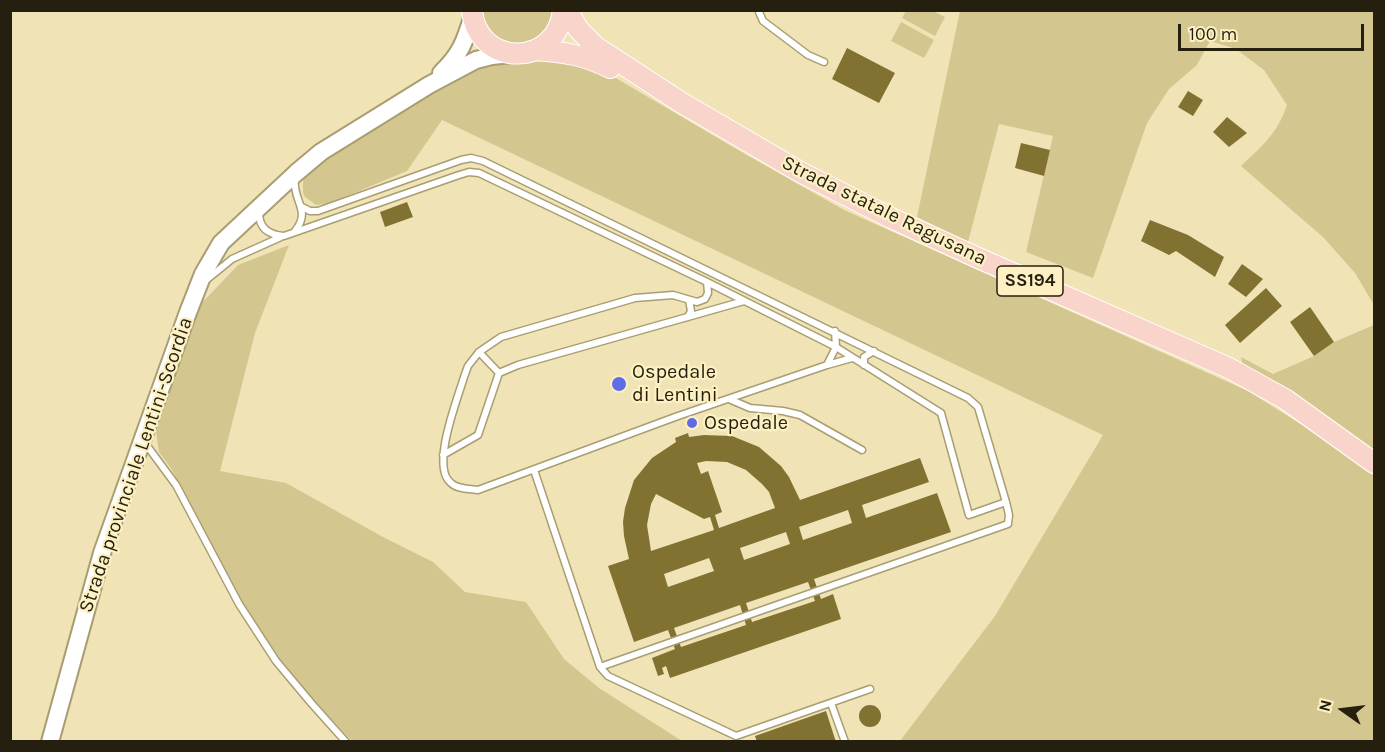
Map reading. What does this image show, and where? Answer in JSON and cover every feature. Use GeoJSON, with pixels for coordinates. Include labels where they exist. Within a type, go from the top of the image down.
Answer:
{"type":"FeatureCollection","features":[{"type":"Feature","properties":{"kind":"main road"},"geometry":{"type":"LineString","coordinates":[[473,13],[477,30],[484,39],[497,49],[512,54],[524,54],[548,42],[556,33],[565,10]]}},
{"type":"Feature","properties":{"kind":"main road"},"geometry":{"type":"LineString","coordinates":[[565,10],[579,30],[596,47],[682,103]]}},
{"type":"Feature","properties":{"kind":"main road"},"geometry":{"type":"LineString","coordinates":[[535,50],[590,58],[682,103]]}},
{"type":"Feature","properties":{"kind":"main road","name":"Strada statale Ragusana"},"geometry":{"type":"LineString","coordinates":[[682,103],[802,173],[891,218],[1229,368],[1285,399],[1374,463]]}},
{"type":"Feature","properties":{"kind":"street"},"geometry":{"type":"LineString","coordinates":[[429,85],[454,60],[464,46],[473,13]]}},
{"type":"Feature","properties":{"kind":"street"},"geometry":{"type":"LineString","coordinates":[[259,207],[321,152],[429,85],[476,60],[512,54]]}},
{"type":"Feature","properties":{"kind":"street","name":"Strada provinciale Lentini-Scordia"},"geometry":{"type":"LineString","coordinates":[[50,741],[102,553],[198,287],[221,243],[259,207]]}},
{"type":"Feature","properties":{"kind":"lane"},"geometry":{"type":"LineString","coordinates":[[758,11],[763,21],[808,55],[825,62]]}},
{"type":"Feature","properties":{"kind":"lane"},"geometry":{"type":"LineString","coordinates":[[302,207],[310,211],[318,211],[461,160],[483,161],[835,331],[968,398],[978,407],[1006,502],[1009,515],[1008,524],[600,667]]}},
{"type":"Feature","properties":{"kind":"lane"},"geometry":{"type":"LineString","coordinates":[[198,287],[232,259],[294,231],[459,175],[469,172],[479,173],[707,282],[836,347],[941,413],[969,516],[1006,502]]}},
{"type":"Feature","properties":{"kind":"lane"},"geometry":{"type":"LineString","coordinates":[[294,231],[300,225],[303,216],[302,207],[294,191],[296,173]]}},
{"type":"Feature","properties":{"kind":"lane"},"geometry":{"type":"LineString","coordinates":[[277,191],[289,193],[298,200]]}},
{"type":"Feature","properties":{"kind":"lane"},"geometry":{"type":"LineString","coordinates":[[259,207],[258,218],[263,229],[273,235],[284,236]]}},
{"type":"Feature","properties":{"kind":"lane"},"geometry":{"type":"LineString","coordinates":[[707,282],[708,293],[705,299],[697,302],[673,295],[635,298],[501,337],[479,352],[468,366],[464,377],[443,455],[444,474],[450,483],[462,488],[478,490],[728,398],[852,358]]}},
{"type":"Feature","properties":{"kind":"lane"},"geometry":{"type":"LineString","coordinates":[[688,317],[691,310],[689,300]]}},
{"type":"Feature","properties":{"kind":"lane"},"geometry":{"type":"LineString","coordinates":[[443,455],[478,435],[499,373],[518,364],[744,301]]}},
{"type":"Feature","properties":{"kind":"lane"},"geometry":{"type":"LineString","coordinates":[[827,365],[836,347],[835,331]]}},
{"type":"Feature","properties":{"kind":"lane"},"geometry":{"type":"LineString","coordinates":[[864,365],[864,357],[874,351]]}},
{"type":"Feature","properties":{"kind":"lane"},"geometry":{"type":"LineString","coordinates":[[479,352],[499,373]]}},
{"type":"Feature","properties":{"kind":"lane"},"geometry":{"type":"LineString","coordinates":[[728,398],[750,408],[800,415],[862,450]]}},
{"type":"Feature","properties":{"kind":"lane"},"geometry":{"type":"LineString","coordinates":[[142,440],[176,485],[239,604],[270,652],[312,704],[346,741]]}},
{"type":"Feature","properties":{"kind":"lane"},"geometry":{"type":"LineString","coordinates":[[534,470],[600,667],[608,676],[736,736],[870,689]]}},
{"type":"Feature","properties":{"kind":"lane"},"geometry":{"type":"LineString","coordinates":[[831,703],[845,741]]}},
{"type":"Feature","properties":{"kind":"lane"},"geometry":{"type":"LineString","coordinates":[[745,733],[748,741]]}},
{"type":"Feature","properties":{"kind":"shaded area"},"geometry":{"type":"Polygon","coordinates":[[[480,11],[555,11],[553,23],[533,44],[512,44],[504,43],[493,36],[480,11]]]}},
{"type":"Feature","properties":{"kind":"shaded area"},"geometry":{"type":"Polygon","coordinates":[[[906,11],[933,11],[945,17],[935,36],[902,18],[906,11]]]}},
{"type":"Feature","properties":{"kind":"shaded area"},"geometry":{"type":"Polygon","coordinates":[[[960,11],[1374,11],[1374,305],[1355,273],[1324,238],[1241,166],[1274,131],[1287,105],[1264,70],[1236,49],[1210,41],[1197,65],[1169,89],[1147,123],[1093,278],[1026,252],[1053,136],[999,124],[968,242],[917,217],[960,11]]]}},
{"type":"Feature","properties":{"kind":"shaded area"},"geometry":{"type":"Polygon","coordinates":[[[901,22],[934,40],[924,58],[891,41],[901,22]]]}},
{"type":"Feature","properties":{"kind":"shaded area"},"geometry":{"type":"Polygon","coordinates":[[[542,56],[597,67],[844,210],[1248,391],[1307,428],[1374,476],[1374,741],[900,741],[995,616],[1103,435],[442,120],[407,171],[330,203],[316,205],[304,196],[304,178],[315,163],[476,64],[542,56]]]}},
{"type":"Feature","properties":{"kind":"shaded area"},"geometry":{"type":"Polygon","coordinates":[[[289,245],[255,333],[220,471],[286,483],[433,562],[465,592],[526,602],[564,659],[599,688],[682,741],[352,741],[317,704],[280,659],[242,602],[172,470],[159,452],[156,432],[199,306],[238,265],[289,245]]]}},
{"type":"Feature","properties":{"kind":"shaded area"},"geometry":{"type":"Polygon","coordinates":[[[1374,325],[1374,453],[1243,366],[1241,357],[1273,374],[1314,356],[1334,342],[1374,325]]]}},
{"type":"Feature","properties":{"kind":"building"},"geometry":{"type":"Polygon","coordinates":[[[847,48],[895,73],[879,103],[832,79],[847,48]]]}},
{"type":"Feature","properties":{"kind":"building"},"geometry":{"type":"Polygon","coordinates":[[[1188,91],[1203,100],[1193,116],[1178,107],[1188,91]]]}},
{"type":"Feature","properties":{"kind":"building"},"geometry":{"type":"Polygon","coordinates":[[[1227,117],[1247,133],[1229,147],[1213,132],[1227,117]]]}},
{"type":"Feature","properties":{"kind":"building"},"geometry":{"type":"Polygon","coordinates":[[[1021,143],[1050,150],[1044,176],[1015,168],[1021,143]]]}},
{"type":"Feature","properties":{"kind":"building"},"geometry":{"type":"Polygon","coordinates":[[[407,202],[413,217],[385,227],[380,212],[407,202]]]}},
{"type":"Feature","properties":{"kind":"building"},"geometry":{"type":"Polygon","coordinates":[[[1150,220],[1188,235],[1224,257],[1215,277],[1176,251],[1169,255],[1141,241],[1150,220]]]}},
{"type":"Feature","properties":{"kind":"building"},"geometry":{"type":"Polygon","coordinates":[[[1242,264],[1263,279],[1246,297],[1228,284],[1242,264]]]}},
{"type":"Feature","properties":{"kind":"building"},"geometry":{"type":"Polygon","coordinates":[[[1266,288],[1282,306],[1240,343],[1225,325],[1266,288]]]}},
{"type":"Feature","properties":{"kind":"building"},"geometry":{"type":"Polygon","coordinates":[[[1310,307],[1334,342],[1314,356],[1290,322],[1310,307]]]}},
{"type":"Feature","properties":{"kind":"building"},"geometry":{"type":"Polygon","coordinates":[[[688,433],[689,437],[732,436],[759,447],[781,466],[800,500],[920,458],[929,482],[862,505],[866,518],[937,493],[951,532],[814,579],[821,599],[833,594],[841,619],[670,678],[666,666],[662,668],[664,674],[658,676],[652,658],[675,649],[668,630],[634,642],[608,566],[629,559],[623,522],[634,480],[652,458],[676,442],[675,438],[688,433]],[[727,462],[697,463],[701,474],[708,471],[722,512],[715,515],[719,528],[775,508],[769,492],[746,470],[727,462]],[[656,494],[651,504],[647,525],[651,551],[714,530],[710,517],[704,519],[656,494]],[[848,510],[799,527],[803,540],[852,523],[848,510]],[[786,532],[740,548],[744,560],[790,544],[786,532]],[[709,558],[664,574],[668,587],[714,571],[709,558]],[[808,582],[746,603],[752,622],[815,601],[808,582]],[[740,605],[674,628],[681,647],[746,625],[740,605]]]}},
{"type":"Feature","properties":{"kind":"building"},"geometry":{"type":"Polygon","coordinates":[[[866,705],[874,705],[881,712],[881,720],[874,727],[866,727],[859,720],[859,712],[866,705]]]}},
{"type":"Feature","properties":{"kind":"building"},"geometry":{"type":"Polygon","coordinates":[[[826,711],[836,742],[757,742],[755,736],[826,711]]]}},
{"type":"Feature","properties":{"kind":"place","name":"Ospedale di Lentini"},"geometry":{"type":"Point","coordinates":[619,384]}},
{"type":"Feature","properties":{"kind":"place","name":"Ospedale"},"geometry":{"type":"Point","coordinates":[692,423]}}]}
